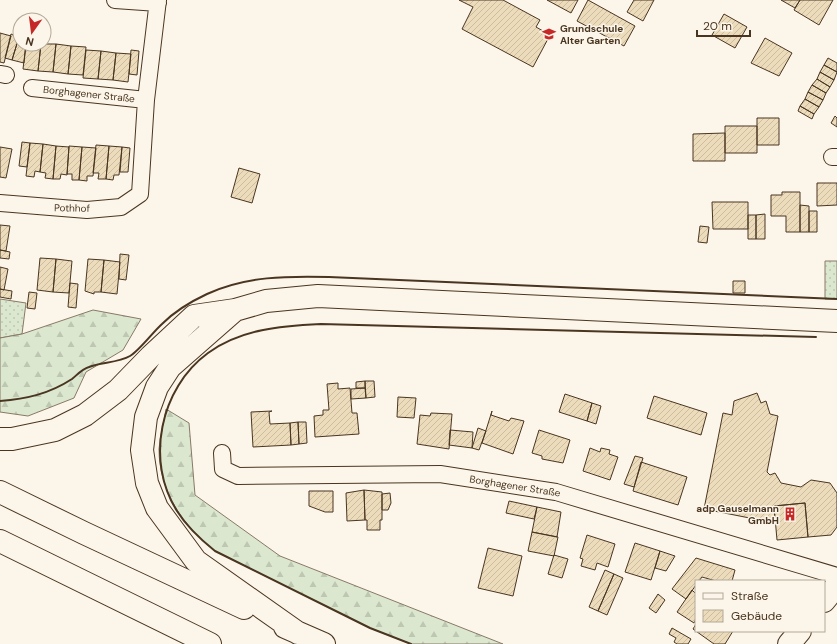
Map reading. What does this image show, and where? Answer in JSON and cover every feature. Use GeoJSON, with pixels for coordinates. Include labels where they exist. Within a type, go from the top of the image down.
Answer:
{"type":"FeatureCollection","features":[{"type":"Feature","properties":{"kind":"main road"},"geometry":{"type":"LineString","coordinates":[[0,439],[12,439],[56,430],[85,416],[118,390],[151,356],[194,316],[235,310],[266,301],[318,296],[837,321]]}},
{"type":"Feature","properties":{"kind":"main road"},"geometry":{"type":"LineString","coordinates":[[235,310],[170,367],[157,387],[146,417],[142,450],[147,484],[157,508],[196,561],[298,633]]}},
{"type":"Feature","properties":{"kind":"main road"},"geometry":{"type":"LineString","coordinates":[[0,492],[84,533],[324,644]]}},
{"type":"Feature","properties":{"kind":"main road"},"geometry":{"type":"LineString","coordinates":[[0,540],[210,644]]}},
{"type":"Feature","properties":{"kind":"main road"},"geometry":{"type":"LineString","coordinates":[[825,600],[837,585]]}},
{"type":"Feature","properties":{"kind":"main road"},"geometry":{"type":"LineString","coordinates":[[789,644],[799,632]]}},
{"type":"Feature","properties":{"kind":"street"},"geometry":{"type":"LineString","coordinates":[[115,0],[158,2]]}},
{"type":"Feature","properties":{"kind":"street","name":"Borghagener Straße"},"geometry":{"type":"LineString","coordinates":[[140,194],[146,100],[158,2]]}},
{"type":"Feature","properties":{"kind":"street","name":"Borghagener Straße"},"geometry":{"type":"LineString","coordinates":[[32,88],[146,100]]}},
{"type":"Feature","properties":{"kind":"street","name":"Pothhof"},"geometry":{"type":"LineString","coordinates":[[0,203],[38,208],[87,210],[121,207],[140,194]]}},
{"type":"Feature","properties":{"kind":"street","name":"Borghagener Straße"},"geometry":{"type":"LineString","coordinates":[[222,453],[223,469],[238,476],[440,474],[556,492],[837,576]]}},
{"type":"Feature","properties":{"kind":"green space"},"geometry":{"type":"Polygon","coordinates":[[[825,261],[837,261],[837,299],[825,299],[825,261]]]}},
{"type":"Feature","properties":{"kind":"green space"},"geometry":{"type":"Polygon","coordinates":[[[0,299],[26,303],[22,334],[0,338],[0,299]]]}},
{"type":"Feature","properties":{"kind":"green space"},"geometry":{"type":"Polygon","coordinates":[[[93,310],[141,319],[123,350],[86,372],[74,398],[28,416],[0,412],[0,338],[22,334],[93,310]]]}},
{"type":"Feature","properties":{"kind":"green space"},"geometry":{"type":"Polygon","coordinates":[[[166,409],[189,423],[195,495],[280,556],[503,644],[411,644],[370,628],[215,551],[203,541],[183,519],[168,493],[163,479],[159,449],[166,409]]]}},
{"type":"Feature","properties":{"kind":"building"},"geometry":{"type":"Polygon","coordinates":[[[459,0],[503,0],[540,20],[536,27],[550,35],[533,67],[462,29],[473,7],[459,0]]]}},
{"type":"Feature","properties":{"kind":"building"},"geometry":{"type":"Polygon","coordinates":[[[547,0],[578,0],[571,13],[547,0]]]}},
{"type":"Feature","properties":{"kind":"building"},"geometry":{"type":"Polygon","coordinates":[[[588,0],[635,26],[624,46],[577,21],[588,0]]]}},
{"type":"Feature","properties":{"kind":"building"},"geometry":{"type":"Polygon","coordinates":[[[634,0],[654,0],[643,21],[627,12],[634,0]]]}},
{"type":"Feature","properties":{"kind":"building"},"geometry":{"type":"Polygon","coordinates":[[[781,0],[800,0],[795,8],[781,0]]]}},
{"type":"Feature","properties":{"kind":"building"},"geometry":{"type":"Polygon","coordinates":[[[800,0],[833,0],[819,25],[794,10],[800,0]]]}},
{"type":"Feature","properties":{"kind":"building"},"geometry":{"type":"Polygon","coordinates":[[[724,14],[747,27],[735,48],[712,35],[724,14]]]}},
{"type":"Feature","properties":{"kind":"building"},"geometry":{"type":"Polygon","coordinates":[[[0,33],[11,36],[4,63],[0,62],[0,33]]]}},
{"type":"Feature","properties":{"kind":"building"},"geometry":{"type":"Polygon","coordinates":[[[11,34],[12,52],[14,52],[12,60],[5,58],[11,34]]]}},
{"type":"Feature","properties":{"kind":"building"},"geometry":{"type":"Polygon","coordinates":[[[765,38],[792,53],[779,76],[751,63],[765,38]]]}},
{"type":"Feature","properties":{"kind":"building"},"geometry":{"type":"Polygon","coordinates":[[[52,44],[56,44],[53,72],[38,71],[40,52],[52,52],[52,44]]]}},
{"type":"Feature","properties":{"kind":"building"},"geometry":{"type":"Polygon","coordinates":[[[56,44],[71,46],[68,74],[53,72],[56,44]]]}},
{"type":"Feature","properties":{"kind":"building"},"geometry":{"type":"Polygon","coordinates":[[[71,46],[86,47],[83,75],[68,74],[71,46]]]}},
{"type":"Feature","properties":{"kind":"building"},"geometry":{"type":"Polygon","coordinates":[[[86,50],[101,51],[98,79],[83,78],[86,50]]]}},
{"type":"Feature","properties":{"kind":"building"},"geometry":{"type":"Polygon","coordinates":[[[131,50],[139,51],[137,75],[129,74],[131,50]]]}},
{"type":"Feature","properties":{"kind":"building"},"geometry":{"type":"Polygon","coordinates":[[[101,51],[116,53],[113,80],[98,79],[101,51]]]}},
{"type":"Feature","properties":{"kind":"building"},"geometry":{"type":"Polygon","coordinates":[[[14,52],[25,52],[24,63],[12,60],[14,52]]]}},
{"type":"Feature","properties":{"kind":"building"},"geometry":{"type":"Polygon","coordinates":[[[25,52],[40,52],[38,71],[23,69],[25,52]]]}},
{"type":"Feature","properties":{"kind":"building"},"geometry":{"type":"Polygon","coordinates":[[[116,53],[131,54],[128,82],[113,80],[116,53]]]}},
{"type":"Feature","properties":{"kind":"building"},"geometry":{"type":"Polygon","coordinates":[[[828,58],[837,63],[837,72],[824,65],[828,58]]]}},
{"type":"Feature","properties":{"kind":"building"},"geometry":{"type":"Polygon","coordinates":[[[824,65],[837,72],[834,80],[820,72],[824,65]]]}},
{"type":"Feature","properties":{"kind":"building"},"geometry":{"type":"Polygon","coordinates":[[[820,72],[834,80],[830,87],[817,79],[820,72]]]}},
{"type":"Feature","properties":{"kind":"building"},"geometry":{"type":"Polygon","coordinates":[[[817,79],[830,87],[826,93],[812,85],[817,79]]]}},
{"type":"Feature","properties":{"kind":"building"},"geometry":{"type":"Polygon","coordinates":[[[812,85],[826,93],[823,100],[808,92],[812,85]]]}},
{"type":"Feature","properties":{"kind":"building"},"geometry":{"type":"Polygon","coordinates":[[[808,92],[823,100],[819,107],[805,99],[808,92]]]}},
{"type":"Feature","properties":{"kind":"building"},"geometry":{"type":"Polygon","coordinates":[[[805,99],[819,107],[814,114],[800,106],[805,99]]]}},
{"type":"Feature","properties":{"kind":"building"},"geometry":{"type":"Polygon","coordinates":[[[800,106],[814,114],[812,119],[798,111],[800,106]]]}},
{"type":"Feature","properties":{"kind":"building"},"geometry":{"type":"Polygon","coordinates":[[[835,116],[837,118],[837,127],[831,123],[835,116]]]}},
{"type":"Feature","properties":{"kind":"building"},"geometry":{"type":"Polygon","coordinates":[[[757,118],[779,118],[779,145],[757,145],[757,118]]]}},
{"type":"Feature","properties":{"kind":"building"},"geometry":{"type":"Polygon","coordinates":[[[725,126],[757,126],[757,153],[725,153],[725,126]]]}},
{"type":"Feature","properties":{"kind":"building"},"geometry":{"type":"Polygon","coordinates":[[[725,133],[725,161],[693,161],[693,134],[725,133]]]}},
{"type":"Feature","properties":{"kind":"building"},"geometry":{"type":"Polygon","coordinates":[[[22,142],[30,143],[27,167],[19,166],[22,142]]]}},
{"type":"Feature","properties":{"kind":"building"},"geometry":{"type":"Polygon","coordinates":[[[30,143],[43,144],[40,172],[35,171],[34,177],[26,176],[30,143]]]}},
{"type":"Feature","properties":{"kind":"building"},"geometry":{"type":"Polygon","coordinates":[[[43,144],[56,146],[53,179],[45,178],[46,173],[40,172],[43,144]]]}},
{"type":"Feature","properties":{"kind":"building"},"geometry":{"type":"Polygon","coordinates":[[[96,145],[109,146],[106,179],[98,179],[99,173],[93,173],[96,145]]]}},
{"type":"Feature","properties":{"kind":"building"},"geometry":{"type":"Polygon","coordinates":[[[56,146],[69,147],[67,175],[61,174],[60,179],[53,179],[56,146]]]}},
{"type":"Feature","properties":{"kind":"building"},"geometry":{"type":"Polygon","coordinates":[[[69,146],[82,147],[79,180],[72,180],[72,174],[67,174],[69,146]]]}},
{"type":"Feature","properties":{"kind":"building"},"geometry":{"type":"Polygon","coordinates":[[[109,146],[122,147],[119,175],[114,175],[113,180],[106,179],[109,146]]]}},
{"type":"Feature","properties":{"kind":"building"},"geometry":{"type":"Polygon","coordinates":[[[0,147],[12,149],[6,178],[0,177],[0,147]]]}},
{"type":"Feature","properties":{"kind":"building"},"geometry":{"type":"Polygon","coordinates":[[[82,147],[96,148],[93,176],[87,176],[87,181],[79,180],[82,147]]]}},
{"type":"Feature","properties":{"kind":"building"},"geometry":{"type":"Polygon","coordinates":[[[122,147],[130,148],[128,172],[120,172],[122,147]]]}},
{"type":"Feature","properties":{"kind":"building"},"geometry":{"type":"Polygon","coordinates":[[[239,168],[260,174],[252,203],[231,197],[239,168]]]}},
{"type":"Feature","properties":{"kind":"building"},"geometry":{"type":"Polygon","coordinates":[[[817,183],[837,183],[837,205],[817,206],[817,183]]]}},
{"type":"Feature","properties":{"kind":"building"},"geometry":{"type":"Polygon","coordinates":[[[782,192],[800,192],[800,232],[786,232],[786,216],[771,216],[771,195],[782,195],[782,192]]]}},
{"type":"Feature","properties":{"kind":"building"},"geometry":{"type":"Polygon","coordinates":[[[712,202],[748,202],[748,229],[713,229],[712,202]]]}},
{"type":"Feature","properties":{"kind":"building"},"geometry":{"type":"Polygon","coordinates":[[[800,205],[809,206],[809,232],[800,232],[800,205]]]}},
{"type":"Feature","properties":{"kind":"building"},"geometry":{"type":"Polygon","coordinates":[[[809,211],[817,211],[817,232],[809,232],[809,211]]]}},
{"type":"Feature","properties":{"kind":"building"},"geometry":{"type":"Polygon","coordinates":[[[765,214],[765,239],[756,239],[756,215],[765,214]]]}},
{"type":"Feature","properties":{"kind":"building"},"geometry":{"type":"Polygon","coordinates":[[[748,215],[756,215],[756,239],[748,239],[748,215]]]}},
{"type":"Feature","properties":{"kind":"building"},"geometry":{"type":"Polygon","coordinates":[[[0,225],[10,226],[6,251],[0,250],[0,225]]]}},
{"type":"Feature","properties":{"kind":"building"},"geometry":{"type":"Polygon","coordinates":[[[700,226],[709,227],[707,243],[698,242],[700,226]]]}},
{"type":"Feature","properties":{"kind":"building"},"geometry":{"type":"Polygon","coordinates":[[[0,250],[10,252],[9,259],[0,258],[0,250]]]}},
{"type":"Feature","properties":{"kind":"building"},"geometry":{"type":"Polygon","coordinates":[[[120,254],[129,255],[126,280],[119,279],[120,254]]]}},
{"type":"Feature","properties":{"kind":"building"},"geometry":{"type":"Polygon","coordinates":[[[40,258],[56,259],[53,292],[37,290],[40,258]]]}},
{"type":"Feature","properties":{"kind":"building"},"geometry":{"type":"Polygon","coordinates":[[[56,259],[72,261],[69,293],[53,292],[56,259]]]}},
{"type":"Feature","properties":{"kind":"building"},"geometry":{"type":"Polygon","coordinates":[[[88,259],[104,260],[101,292],[94,292],[94,294],[85,291],[88,259]]]}},
{"type":"Feature","properties":{"kind":"building"},"geometry":{"type":"Polygon","coordinates":[[[104,260],[120,262],[117,294],[101,292],[104,260]]]}},
{"type":"Feature","properties":{"kind":"building"},"geometry":{"type":"Polygon","coordinates":[[[0,267],[8,269],[4,290],[0,289],[0,267]]]}},
{"type":"Feature","properties":{"kind":"building"},"geometry":{"type":"Polygon","coordinates":[[[733,281],[745,281],[745,293],[733,293],[733,281]]]}},
{"type":"Feature","properties":{"kind":"building"},"geometry":{"type":"Polygon","coordinates":[[[70,283],[78,284],[76,308],[68,307],[70,283]]]}},
{"type":"Feature","properties":{"kind":"building"},"geometry":{"type":"Polygon","coordinates":[[[0,289],[12,291],[11,299],[0,297],[0,289]]]}},
{"type":"Feature","properties":{"kind":"building"},"geometry":{"type":"Polygon","coordinates":[[[29,292],[37,293],[35,309],[27,308],[29,292]]]}},
{"type":"Feature","properties":{"kind":"building"},"geometry":{"type":"Polygon","coordinates":[[[365,381],[365,388],[356,388],[356,382],[365,381]]]}},
{"type":"Feature","properties":{"kind":"building"},"geometry":{"type":"Polygon","coordinates":[[[365,381],[374,381],[375,397],[366,398],[365,381]]]}},
{"type":"Feature","properties":{"kind":"building"},"geometry":{"type":"Polygon","coordinates":[[[338,383],[338,389],[350,388],[352,413],[357,413],[359,434],[315,437],[314,416],[323,415],[323,410],[329,410],[327,384],[338,383]]]}},
{"type":"Feature","properties":{"kind":"building"},"geometry":{"type":"Polygon","coordinates":[[[365,388],[366,398],[351,399],[351,389],[365,388]]]}},
{"type":"Feature","properties":{"kind":"building"},"geometry":{"type":"Polygon","coordinates":[[[757,393],[761,403],[766,401],[770,414],[778,416],[767,472],[770,475],[775,473],[781,483],[801,487],[811,480],[830,483],[837,493],[837,527],[831,535],[808,537],[805,503],[774,506],[775,523],[704,509],[723,413],[732,415],[734,401],[757,393]]]}},
{"type":"Feature","properties":{"kind":"building"},"geometry":{"type":"Polygon","coordinates":[[[565,394],[592,403],[587,421],[559,412],[565,394]]]}},
{"type":"Feature","properties":{"kind":"building"},"geometry":{"type":"Polygon","coordinates":[[[654,396],[707,413],[701,435],[647,418],[654,396]]]}},
{"type":"Feature","properties":{"kind":"building"},"geometry":{"type":"Polygon","coordinates":[[[398,397],[416,398],[414,418],[397,417],[398,397]]]}},
{"type":"Feature","properties":{"kind":"building"},"geometry":{"type":"Polygon","coordinates":[[[592,403],[601,406],[596,424],[587,421],[592,403]]]}},
{"type":"Feature","properties":{"kind":"building"},"geometry":{"type":"Polygon","coordinates":[[[272,411],[269,412],[270,424],[290,423],[291,445],[253,447],[251,412],[272,411]]]}},
{"type":"Feature","properties":{"kind":"building"},"geometry":{"type":"Polygon","coordinates":[[[492,411],[491,415],[509,421],[511,418],[524,421],[513,454],[482,443],[492,411]]]}},
{"type":"Feature","properties":{"kind":"building"},"geometry":{"type":"Polygon","coordinates":[[[431,413],[452,414],[449,449],[417,444],[420,415],[430,416],[431,413]]]}},
{"type":"Feature","properties":{"kind":"building"},"geometry":{"type":"Polygon","coordinates":[[[298,422],[299,444],[291,445],[290,423],[298,422]]]}},
{"type":"Feature","properties":{"kind":"building"},"geometry":{"type":"Polygon","coordinates":[[[298,422],[306,422],[307,443],[299,444],[298,422]]]}},
{"type":"Feature","properties":{"kind":"building"},"geometry":{"type":"Polygon","coordinates":[[[478,428],[486,431],[479,450],[472,448],[478,428]]]}},
{"type":"Feature","properties":{"kind":"building"},"geometry":{"type":"Polygon","coordinates":[[[450,430],[473,432],[472,448],[449,445],[450,430]]]}},
{"type":"Feature","properties":{"kind":"building"},"geometry":{"type":"Polygon","coordinates":[[[539,430],[570,440],[563,463],[542,459],[542,456],[532,453],[539,430]]]}},
{"type":"Feature","properties":{"kind":"building"},"geometry":{"type":"Polygon","coordinates":[[[590,448],[600,452],[601,448],[610,450],[609,454],[618,457],[610,480],[583,471],[590,448]]]}},
{"type":"Feature","properties":{"kind":"building"},"geometry":{"type":"Polygon","coordinates":[[[635,456],[643,458],[634,487],[624,484],[635,456]]]}},
{"type":"Feature","properties":{"kind":"building"},"geometry":{"type":"Polygon","coordinates":[[[641,462],[687,477],[678,505],[633,491],[641,462]]]}},
{"type":"Feature","properties":{"kind":"building"},"geometry":{"type":"Polygon","coordinates":[[[364,490],[382,492],[382,520],[380,520],[380,530],[367,530],[367,520],[365,520],[364,490]]]}},
{"type":"Feature","properties":{"kind":"building"},"geometry":{"type":"Polygon","coordinates":[[[364,490],[365,520],[347,521],[346,493],[364,490]]]}},
{"type":"Feature","properties":{"kind":"building"},"geometry":{"type":"Polygon","coordinates":[[[309,491],[333,491],[333,512],[325,512],[309,506],[309,491]]]}},
{"type":"Feature","properties":{"kind":"building"},"geometry":{"type":"Polygon","coordinates":[[[390,493],[391,503],[388,510],[382,510],[382,494],[390,493]]]}},
{"type":"Feature","properties":{"kind":"building"},"geometry":{"type":"Polygon","coordinates":[[[509,501],[537,507],[534,519],[506,513],[509,501]]]}},
{"type":"Feature","properties":{"kind":"building","name":"adp Gauselmann GmbH"},"geometry":{"type":"Polygon","coordinates":[[[805,503],[808,537],[777,540],[774,506],[805,503]]]}},
{"type":"Feature","properties":{"kind":"building"},"geometry":{"type":"Polygon","coordinates":[[[537,507],[561,512],[557,537],[532,532],[537,507]]]}},
{"type":"Feature","properties":{"kind":"building"},"geometry":{"type":"Polygon","coordinates":[[[532,532],[558,537],[554,556],[528,551],[532,532]]]}},
{"type":"Feature","properties":{"kind":"building"},"geometry":{"type":"Polygon","coordinates":[[[587,535],[615,544],[608,567],[597,563],[595,570],[581,566],[583,559],[580,558],[587,535]]]}},
{"type":"Feature","properties":{"kind":"building"},"geometry":{"type":"Polygon","coordinates":[[[635,543],[660,551],[651,580],[625,572],[635,543]]]}},
{"type":"Feature","properties":{"kind":"building"},"geometry":{"type":"Polygon","coordinates":[[[488,548],[522,556],[513,596],[478,588],[488,548]]]}},
{"type":"Feature","properties":{"kind":"building"},"geometry":{"type":"Polygon","coordinates":[[[660,551],[675,556],[666,571],[655,568],[660,551]]]}},
{"type":"Feature","properties":{"kind":"building"},"geometry":{"type":"Polygon","coordinates":[[[554,555],[568,559],[562,578],[548,574],[554,555]]]}},
{"type":"Feature","properties":{"kind":"building"},"geometry":{"type":"Polygon","coordinates":[[[696,558],[735,570],[732,580],[712,580],[702,577],[700,580],[695,580],[695,586],[686,599],[672,589],[696,558]]]}},
{"type":"Feature","properties":{"kind":"building"},"geometry":{"type":"Polygon","coordinates":[[[605,570],[614,574],[598,611],[589,607],[605,570]]]}},
{"type":"Feature","properties":{"kind":"building"},"geometry":{"type":"Polygon","coordinates":[[[614,574],[623,578],[607,615],[598,611],[614,574]]]}},
{"type":"Feature","properties":{"kind":"building"},"geometry":{"type":"Polygon","coordinates":[[[692,590],[695,593],[694,623],[677,612],[692,590]]]}},
{"type":"Feature","properties":{"kind":"building"},"geometry":{"type":"Polygon","coordinates":[[[658,594],[665,600],[656,613],[649,608],[658,594]]]}},
{"type":"Feature","properties":{"kind":"building"},"geometry":{"type":"Polygon","coordinates":[[[672,628],[691,639],[688,644],[677,644],[674,642],[676,638],[669,634],[672,628]]]}},
{"type":"Feature","properties":{"kind":"building"},"geometry":{"type":"Polygon","coordinates":[[[697,632],[732,632],[725,644],[714,644],[697,632]]]}},
{"type":"Feature","properties":{"kind":"wall"},"geometry":{"type":"LineString","coordinates":[[0,401],[19,399],[46,392],[72,379],[86,368],[130,356],[138,350],[158,327],[195,300],[222,288],[252,280],[267,278],[329,277],[837,299]]}},
{"type":"Feature","properties":{"kind":"wall"},"geometry":{"type":"LineString","coordinates":[[411,644],[370,628],[215,551],[204,542],[181,517],[167,491],[162,470],[160,448],[162,426],[178,385],[192,368],[208,353],[234,339],[262,330],[321,324],[816,337]]}},
{"type":"Feature","properties":{"kind":"place","name":"Grundschule Alter Garten"},"geometry":{"type":"Point","coordinates":[549,34]}},
{"type":"Feature","properties":{"kind":"place","name":"adp Gauselmann GmbH"},"geometry":{"type":"Point","coordinates":[790,514]}}]}
